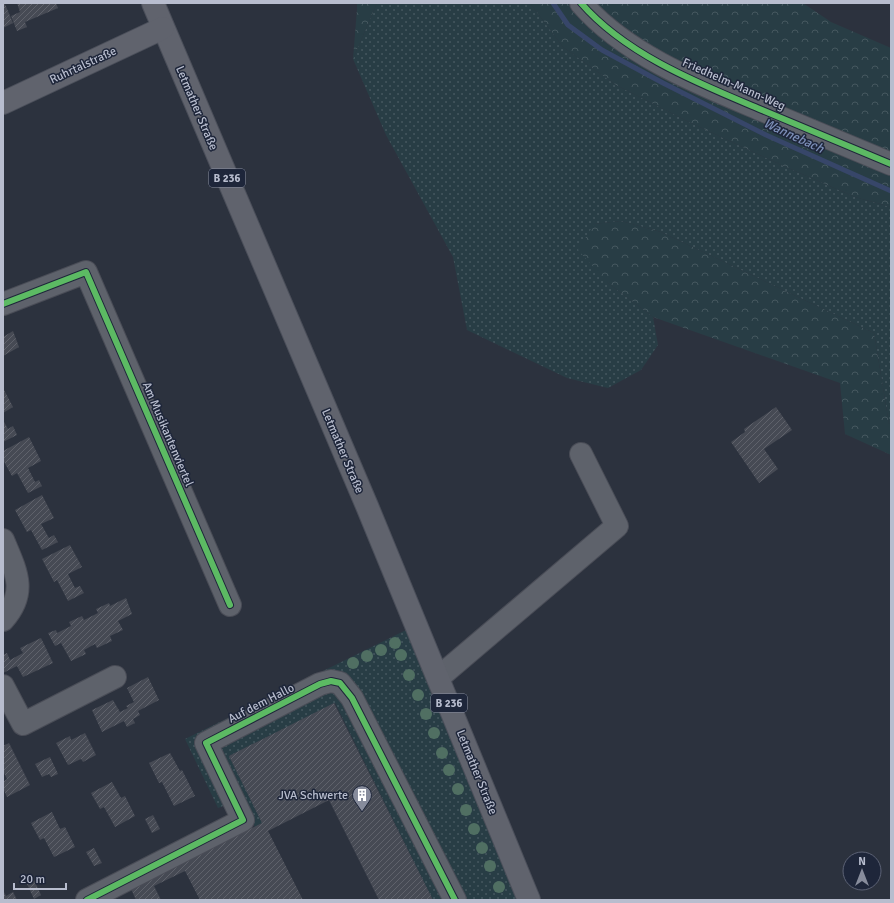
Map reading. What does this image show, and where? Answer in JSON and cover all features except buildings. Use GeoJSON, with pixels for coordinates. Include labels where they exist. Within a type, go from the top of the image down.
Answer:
{"type":"FeatureCollection","features":[{"type":"Feature","properties":{"kind":"main road","name":"Letmather Straße"},"geometry":{"type":"LineString","coordinates":[[153,3],[367,506],[529,900]]}},
{"type":"Feature","properties":{"kind":"main road","name":"Ruhrtalstraße"},"geometry":{"type":"LineString","coordinates":[[3,103],[163,28]]}},
{"type":"Feature","properties":{"kind":"street","name":"Friedhelm-Mann-Weg"},"geometry":{"type":"LineString","coordinates":[[581,3],[607,29],[647,56],[719,92],[891,164]]}},
{"type":"Feature","properties":{"kind":"street","name":"Am Musikantenviertel"},"geometry":{"type":"LineString","coordinates":[[3,304],[86,272],[230,604]]}},
{"type":"Feature","properties":{"kind":"street"},"geometry":{"type":"LineString","coordinates":[[438,678],[617,526],[582,454]]}},
{"type":"Feature","properties":{"kind":"street"},"geometry":{"type":"LineString","coordinates":[[3,540],[15,570],[18,583],[17,596],[12,611],[3,620]]}},
{"type":"Feature","properties":{"kind":"street"},"geometry":{"type":"LineString","coordinates":[[3,686],[23,724],[115,677]]}},
{"type":"Feature","properties":{"kind":"street","name":"Auf dem Hallo"},"geometry":{"type":"LineString","coordinates":[[87,900],[243,820],[206,743],[320,684],[331,681],[340,683],[352,698],[454,900]]}},
{"type":"Feature","properties":{"kind":"green space"},"geometry":{"type":"Polygon","coordinates":[[[357,3],[377,3],[353,59],[357,9],[357,3]]]}},
{"type":"Feature","properties":{"kind":"green space"},"geometry":{"type":"Polygon","coordinates":[[[377,3],[530,3],[563,47],[616,85],[689,122],[779,164],[855,197],[891,207],[891,423],[889,424],[874,333],[661,232],[621,221],[594,224],[608,283],[653,317],[658,345],[641,370],[608,388],[567,378],[467,330],[453,257],[386,135],[353,59],[377,3]]]}},
{"type":"Feature","properties":{"kind":"green space"},"geometry":{"type":"Polygon","coordinates":[[[530,3],[803,3],[831,22],[891,48],[891,207],[855,197],[779,164],[689,122],[616,85],[563,47],[530,3]]]}},
{"type":"Feature","properties":{"kind":"green space"},"geometry":{"type":"Polygon","coordinates":[[[621,221],[661,232],[874,333],[889,424],[891,423],[891,455],[845,434],[840,383],[653,317],[608,283],[578,250],[594,224],[621,221]]]}},
{"type":"Feature","properties":{"kind":"green space"},"geometry":{"type":"Polygon","coordinates":[[[406,630],[517,900],[463,900],[327,675],[194,740],[226,805],[218,808],[185,739],[406,630]]]}},
{"type":"Feature","properties":{"kind":"green space"},"geometry":{"type":"Polygon","coordinates":[[[325,690],[340,691],[445,900],[433,900],[335,703],[229,756],[262,823],[255,827],[218,757],[218,748],[325,690]]]}},
{"type":"Feature","properties":{"kind":"waterway","name":"Wannebach"},"geometry":{"type":"LineString","coordinates":[[553,3],[568,25],[602,50],[663,83],[766,135],[891,191]]}},
{"type":"Feature","properties":{"kind":"cycle path"},"geometry":{"type":"LineString","coordinates":[[581,3],[599,21],[620,38],[665,66],[714,90],[891,164]]}},
{"type":"Feature","properties":{"kind":"cycle path"},"geometry":{"type":"LineString","coordinates":[[3,304],[86,272],[230,605]]}},
{"type":"Feature","properties":{"kind":"cycle path"},"geometry":{"type":"LineString","coordinates":[[87,900],[243,820],[206,743],[320,684],[331,681],[340,683],[352,698],[455,900]]}},
{"type":"Feature","properties":{"kind":"place","name":"JVA Schwerte"},"geometry":{"type":"Point","coordinates":[362,812]}}]}
